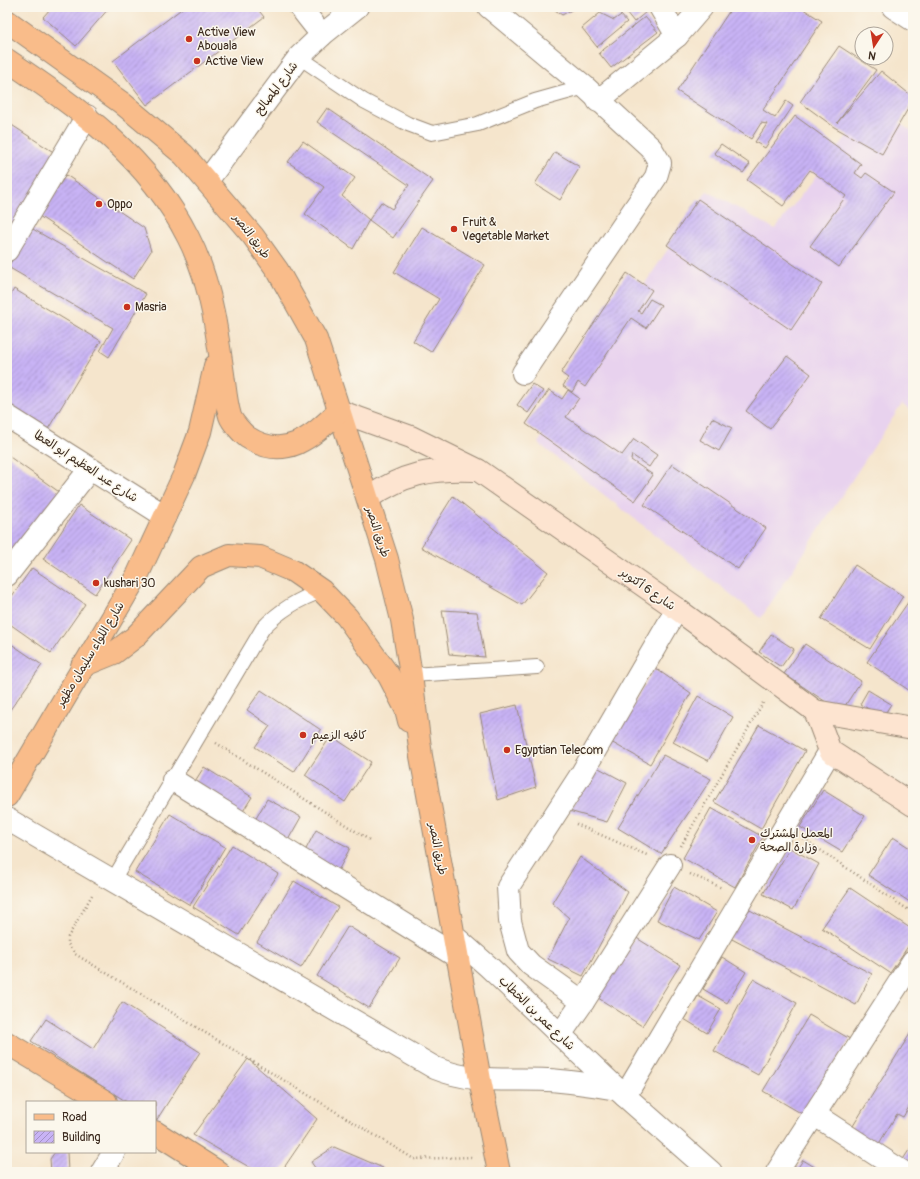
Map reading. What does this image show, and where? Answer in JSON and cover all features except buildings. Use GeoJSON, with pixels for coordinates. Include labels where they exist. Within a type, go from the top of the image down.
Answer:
{"type":"FeatureCollection","features":[{"type":"Feature","properties":{"kind":"main road","name":"طريق النصر"},"geometry":{"type":"LineString","coordinates":[[7,21],[122,103],[184,155],[207,180],[253,236],[278,271],[316,339],[368,498],[389,567],[402,620],[411,675],[421,756],[496,1167]]}},
{"type":"Feature","properties":{"kind":"main road"},"geometry":{"type":"LineString","coordinates":[[9,67],[87,116],[121,146],[142,168],[170,205],[189,238],[203,274],[213,311],[225,396],[231,418],[246,437],[269,447],[294,446],[315,434],[339,412]]}},
{"type":"Feature","properties":{"kind":"main road","name":"شارع اللواء سليمان مظهر"},"geometry":{"type":"LineString","coordinates":[[7,796],[82,666],[138,574],[184,475],[200,432],[211,388],[218,349]]}},
{"type":"Feature","properties":{"kind":"main road"},"geometry":{"type":"LineString","coordinates":[[82,666],[114,653],[135,637],[202,567],[229,555],[260,557],[293,571],[322,591],[347,616],[389,676],[406,709],[421,756]]}},
{"type":"Feature","properties":{"kind":"main road"},"geometry":{"type":"LineString","coordinates":[[7,1043],[104,1101]]}},
{"type":"Feature","properties":{"kind":"main road"},"geometry":{"type":"LineString","coordinates":[[156,1133],[218,1172]]}},
{"type":"Feature","properties":{"kind":"street"},"geometry":{"type":"LineString","coordinates":[[300,7],[322,35]]}},
{"type":"Feature","properties":{"kind":"street","name":"شارع المصالح"},"geometry":{"type":"LineString","coordinates":[[207,180],[299,57],[322,35],[357,7]]}},
{"type":"Feature","properties":{"kind":"street"},"geometry":{"type":"LineString","coordinates":[[489,7],[592,94],[651,148],[660,163],[656,177],[523,373]]}},
{"type":"Feature","properties":{"kind":"street"},"geometry":{"type":"LineString","coordinates":[[660,7],[677,36]]}},
{"type":"Feature","properties":{"kind":"street"},"geometry":{"type":"LineString","coordinates":[[592,94],[677,36],[702,7]]}},
{"type":"Feature","properties":{"kind":"street"},"geometry":{"type":"LineString","coordinates":[[892,7],[913,20]]}},
{"type":"Feature","properties":{"kind":"street"},"geometry":{"type":"LineString","coordinates":[[7,250],[87,116]]}},
{"type":"Feature","properties":{"kind":"street","name":"شارع 6 أكتوبر"},"geometry":{"type":"LineString","coordinates":[[339,412],[410,437],[478,470],[677,609],[815,711],[913,728]]}},
{"type":"Feature","properties":{"kind":"street","name":"شارع عبد العظيم ابو العطا"},"geometry":{"type":"LineString","coordinates":[[9,420],[165,516]]}},
{"type":"Feature","properties":{"kind":"street"},"geometry":{"type":"LineString","coordinates":[[7,575],[90,469]]}},
{"type":"Feature","properties":{"kind":"street"},"geometry":{"type":"LineString","coordinates":[[368,498],[385,487],[404,478],[425,472],[447,469],[478,470]]}},
{"type":"Feature","properties":{"kind":"street"},"geometry":{"type":"LineString","coordinates":[[583,1002],[531,965],[518,951],[510,921],[508,887],[556,815],[677,609]]}},
{"type":"Feature","properties":{"kind":"street"},"geometry":{"type":"LineString","coordinates":[[815,711],[830,751],[913,805]]}},
{"type":"Feature","properties":{"kind":"street"},"geometry":{"type":"LineString","coordinates":[[7,819],[435,1068],[457,1076],[480,1080],[549,1080],[621,1093],[743,898],[830,751]]}},
{"type":"Feature","properties":{"kind":"street","name":"شارع عمر بن الخطاب"},"geometry":{"type":"LineString","coordinates":[[173,780],[457,948],[560,1034],[621,1093],[711,1172]]}},
{"type":"Feature","properties":{"kind":"street"},"geometry":{"type":"LineString","coordinates":[[560,1034],[583,1002],[670,865]]}},
{"type":"Feature","properties":{"kind":"street"},"geometry":{"type":"LineString","coordinates":[[777,1172],[913,961]]}},
{"type":"Feature","properties":{"kind":"street"},"geometry":{"type":"LineString","coordinates":[[815,1115],[903,1172]]}},
{"type":"Feature","properties":{"kind":"street"},"geometry":{"type":"LineString","coordinates":[[102,1172],[113,1153]]}},
{"type":"Feature","properties":{"kind":"lane"},"geometry":{"type":"LineString","coordinates":[[299,57],[364,101],[408,124],[432,133],[478,124],[535,101],[592,94]]}},
{"type":"Feature","properties":{"kind":"lane"},"geometry":{"type":"LineString","coordinates":[[108,878],[173,780],[263,628],[273,618],[296,601],[322,591]]}},
{"type":"Feature","properties":{"kind":"lane"},"geometry":{"type":"LineString","coordinates":[[411,675],[537,667]]}},
{"type":"Feature","properties":{"kind":"path"},"geometry":{"type":"LineString","coordinates":[[670,865],[776,682]]}},
{"type":"Feature","properties":{"kind":"path"},"geometry":{"type":"LineString","coordinates":[[200,734],[371,841]]}},
{"type":"Feature","properties":{"kind":"path"},"geometry":{"type":"LineString","coordinates":[[556,815],[743,898]]}},
{"type":"Feature","properties":{"kind":"path"},"geometry":{"type":"LineString","coordinates":[[785,826],[913,913]]}},
{"type":"Feature","properties":{"kind":"path"},"geometry":{"type":"LineString","coordinates":[[108,878],[68,937],[68,944],[75,954],[414,1159],[496,1167]]}},
{"type":"Feature","properties":{"kind":"shaded area"},"geometry":{"type":"Polygon","coordinates":[[[871,105],[913,132],[913,413],[902,404],[761,618],[538,443],[707,191],[775,229],[871,105]]]}},
{"type":"Feature","properties":{"kind":"place","name":"Active View Abouala"},"geometry":{"type":"Point","coordinates":[189,39]}},
{"type":"Feature","properties":{"kind":"place","name":"Active View"},"geometry":{"type":"Point","coordinates":[197,61]}},
{"type":"Feature","properties":{"kind":"place","name":"Oppo"},"geometry":{"type":"Point","coordinates":[99,204]}},
{"type":"Feature","properties":{"kind":"place","name":"Fruit & Vegetable Market"},"geometry":{"type":"Point","coordinates":[454,229]}},
{"type":"Feature","properties":{"kind":"place","name":"Masria"},"geometry":{"type":"Point","coordinates":[127,307]}},
{"type":"Feature","properties":{"kind":"place","name":"kushari 30"},"geometry":{"type":"Point","coordinates":[96,583]}},
{"type":"Feature","properties":{"kind":"place","name":"كافيه الزعيم"},"geometry":{"type":"Point","coordinates":[303,735]}},
{"type":"Feature","properties":{"kind":"place","name":"Egyptian Telecom"},"geometry":{"type":"Point","coordinates":[507,750]}},
{"type":"Feature","properties":{"kind":"place","name":"المعمل المشترك وزارة الصحة"},"geometry":{"type":"Point","coordinates":[752,840]}}]}
